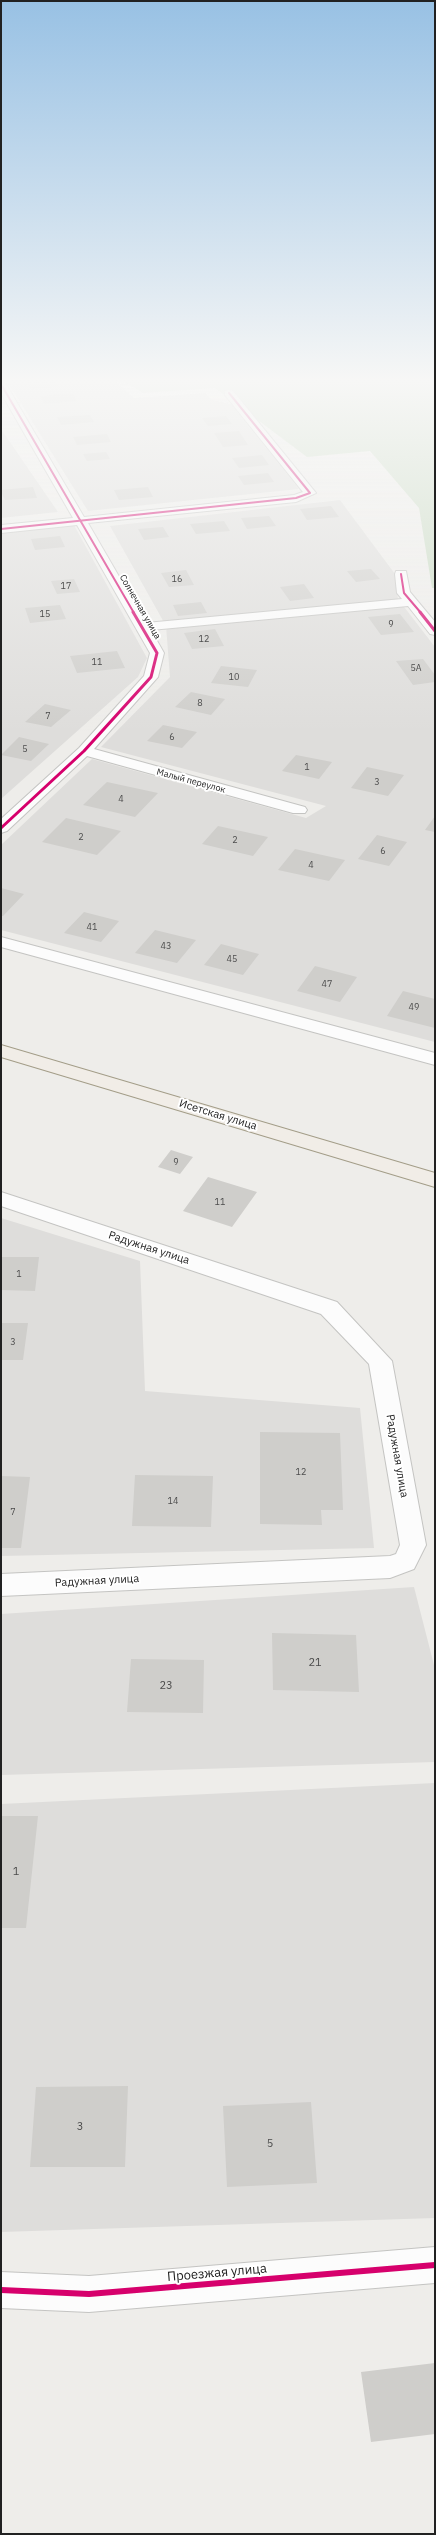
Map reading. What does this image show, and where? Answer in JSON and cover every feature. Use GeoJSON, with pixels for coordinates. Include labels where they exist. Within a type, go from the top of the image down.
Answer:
{"type":"FeatureCollection","features":[{"type":"Feature","properties":{"kind":"main road","name":"Исетская улица"},"geometry":{"type":"LineString","coordinates":[[1,1050],[435,1180]]}},
{"type":"Feature","properties":{"kind":"street","name":"Солнечная улица"},"geometry":{"type":"LineString","coordinates":[[1,828],[84,751],[151,677],[158,653],[66,496]]}},
{"type":"Feature","properties":{"kind":"street"},"geometry":{"type":"LineString","coordinates":[[1,529],[301,496]]}},
{"type":"Feature","properties":{"kind":"street"},"geometry":{"type":"LineString","coordinates":[[401,574],[404,593],[435,630]]}},
{"type":"Feature","properties":{"kind":"street"},"geometry":{"type":"LineString","coordinates":[[144,627],[411,602]]}},
{"type":"Feature","properties":{"kind":"street","name":"Малый переулок"},"geometry":{"type":"LineString","coordinates":[[84,751],[299,810]]}},
{"type":"Feature","properties":{"kind":"street"},"geometry":{"type":"LineString","coordinates":[[1,942],[435,1059]]}},
{"type":"Feature","properties":{"kind":"street","name":"Радужная улица"},"geometry":{"type":"LineString","coordinates":[[1,1199],[329,1308],[380,1361],[413,1545],[412,1551],[405,1562],[390,1567],[1,1585]]}},
{"type":"Feature","properties":{"kind":"street","name":"Проезжая улица"},"geometry":{"type":"LineString","coordinates":[[1,2290],[89,2294],[435,2265]]}},
{"type":"Feature","properties":{"kind":"shaded area"},"geometry":{"type":"Polygon","coordinates":[[[1,496],[47,496],[58,512],[1,518],[1,496]]]}},
{"type":"Feature","properties":{"kind":"shaded area"},"geometry":{"type":"Polygon","coordinates":[[[79,496],[229,496],[88,511],[79,496]]]}},
{"type":"Feature","properties":{"kind":"shaded area"},"geometry":{"type":"Polygon","coordinates":[[[340,500],[395,574],[398,599],[435,647],[435,1042],[1,930],[1,845],[92,759],[306,818],[326,806],[101,747],[170,677],[166,626],[110,526],[340,500]]]}},
{"type":"Feature","properties":{"kind":"shaded area"},"geometry":{"type":"Polygon","coordinates":[[[74,525],[147,658],[138,677],[1,799],[1,533],[74,525]]]}},
{"type":"Feature","properties":{"kind":"shaded area"},"geometry":{"type":"Polygon","coordinates":[[[1,1218],[140,1261],[145,1391],[360,1408],[374,1548],[1,1556],[1,1218]]]}},
{"type":"Feature","properties":{"kind":"shaded area"},"geometry":{"type":"Polygon","coordinates":[[[414,1587],[435,1669],[435,1762],[1,1775],[1,1614],[414,1587]]]}},
{"type":"Feature","properties":{"kind":"shaded area"},"geometry":{"type":"Polygon","coordinates":[[[435,1783],[435,2218],[1,2232],[1,1804],[435,1783]]]}},
{"type":"Feature","properties":{"kind":"green space"},"geometry":{"type":"Polygon","coordinates":[[[409,496],[435,496],[435,588],[432,588],[419,508],[409,496]]]}},
{"type":"Feature","properties":{"kind":"building"},"geometry":{"type":"Polygon","coordinates":[[[3,496],[36,496],[37,498],[5,500],[3,496]]]}},
{"type":"Feature","properties":{"kind":"building"},"geometry":{"type":"Polygon","coordinates":[[[117,496],[153,497],[119,500],[117,496]]]}},
{"type":"Feature","properties":{"kind":"building"},"geometry":{"type":"Polygon","coordinates":[[[331,506],[339,517],[307,520],[300,509],[331,506]]]}},
{"type":"Feature","properties":{"kind":"building"},"geometry":{"type":"Polygon","coordinates":[[[269,516],[276,526],[247,529],[241,518],[269,516]]]}},
{"type":"Feature","properties":{"kind":"building"},"geometry":{"type":"Polygon","coordinates":[[[224,521],[230,531],[196,534],[190,524],[224,521]]]}},
{"type":"Feature","properties":{"kind":"building"},"geometry":{"type":"Polygon","coordinates":[[[163,527],[169,537],[144,540],[138,529],[163,527]]]}},
{"type":"Feature","properties":{"kind":"building"},"geometry":{"type":"Polygon","coordinates":[[[60,536],[65,547],[35,550],[31,539],[60,536]]]}},
{"type":"Feature","properties":{"kind":"building"},"geometry":{"type":"Polygon","coordinates":[[[371,569],[380,579],[356,582],[347,571],[371,569]]]}},
{"type":"Feature","properties":{"kind":"building"},"geometry":{"type":"Polygon","coordinates":[[[186,570],[194,585],[169,587],[161,573],[186,570]]]}},
{"type":"Feature","properties":{"kind":"building"},"geometry":{"type":"Polygon","coordinates":[[[74,579],[80,592],[57,594],[51,581],[74,579]]]}},
{"type":"Feature","properties":{"kind":"building"},"geometry":{"type":"Polygon","coordinates":[[[304,584],[314,598],[290,601],[280,587],[304,584]]]}},
{"type":"Feature","properties":{"kind":"building"},"geometry":{"type":"Polygon","coordinates":[[[201,602],[207,613],[178,616],[173,605],[201,602]]]}},
{"type":"Feature","properties":{"kind":"building"},"geometry":{"type":"Polygon","coordinates":[[[60,605],[66,619],[30,623],[25,608],[60,605]]]}},
{"type":"Feature","properties":{"kind":"building"},"geometry":{"type":"Polygon","coordinates":[[[400,614],[414,632],[381,635],[368,617],[400,614]]]}},
{"type":"Feature","properties":{"kind":"building"},"geometry":{"type":"Polygon","coordinates":[[[215,629],[224,646],[192,649],[184,633],[215,629]]]}},
{"type":"Feature","properties":{"kind":"building"},"geometry":{"type":"Polygon","coordinates":[[[117,651],[125,668],[77,673],[70,656],[117,651]]]}},
{"type":"Feature","properties":{"kind":"building"},"geometry":{"type":"Polygon","coordinates":[[[423,659],[435,675],[435,682],[413,685],[396,661],[423,659]]]}},
{"type":"Feature","properties":{"kind":"building"},"geometry":{"type":"Polygon","coordinates":[[[221,666],[257,670],[248,687],[211,683],[221,666]]]}},
{"type":"Feature","properties":{"kind":"building"},"geometry":{"type":"Polygon","coordinates":[[[191,692],[225,699],[211,715],[175,707],[191,692]]]}},
{"type":"Feature","properties":{"kind":"building"},"geometry":{"type":"Polygon","coordinates":[[[45,704],[71,710],[51,727],[25,722],[45,704]]]}},
{"type":"Feature","properties":{"kind":"building"},"geometry":{"type":"Polygon","coordinates":[[[163,725],[197,732],[182,748],[147,741],[163,725]]]}},
{"type":"Feature","properties":{"kind":"building"},"geometry":{"type":"Polygon","coordinates":[[[19,737],[49,744],[31,761],[1,755],[19,737]]]}},
{"type":"Feature","properties":{"kind":"building"},"geometry":{"type":"Polygon","coordinates":[[[296,755],[332,762],[319,779],[282,771],[296,755]]]}},
{"type":"Feature","properties":{"kind":"building"},"geometry":{"type":"Polygon","coordinates":[[[367,767],[404,775],[388,796],[351,788],[367,767]]]}},
{"type":"Feature","properties":{"kind":"building"},"geometry":{"type":"Polygon","coordinates":[[[107,782],[158,793],[135,817],[83,805],[107,782]]]}},
{"type":"Feature","properties":{"kind":"building"},"geometry":{"type":"Polygon","coordinates":[[[435,816],[435,832],[425,830],[435,816]]]}},
{"type":"Feature","properties":{"kind":"building"},"geometry":{"type":"Polygon","coordinates":[[[66,818],[121,831],[97,855],[42,842],[66,818]]]}},
{"type":"Feature","properties":{"kind":"building"},"geometry":{"type":"Polygon","coordinates":[[[218,826],[268,837],[253,856],[202,844],[218,826]]]}},
{"type":"Feature","properties":{"kind":"building"},"geometry":{"type":"Polygon","coordinates":[[[377,835],[407,842],[389,866],[358,859],[377,835]]]}},
{"type":"Feature","properties":{"kind":"building"},"geometry":{"type":"Polygon","coordinates":[[[295,849],[345,860],[329,881],[278,870],[295,849]]]}},
{"type":"Feature","properties":{"kind":"building"},"geometry":{"type":"Polygon","coordinates":[[[1,888],[24,894],[3,916],[1,916],[1,888]]]}},
{"type":"Feature","properties":{"kind":"building"},"geometry":{"type":"Polygon","coordinates":[[[84,912],[119,921],[101,942],[64,933],[84,912]]]}},
{"type":"Feature","properties":{"kind":"building"},"geometry":{"type":"Polygon","coordinates":[[[155,930],[196,940],[177,963],[135,953],[155,930]]]}},
{"type":"Feature","properties":{"kind":"building"},"geometry":{"type":"Polygon","coordinates":[[[221,944],[259,954],[243,975],[204,965],[221,944]]]}},
{"type":"Feature","properties":{"kind":"building"},"geometry":{"type":"Polygon","coordinates":[[[315,966],[357,977],[340,1002],[297,991],[315,966]]]}},
{"type":"Feature","properties":{"kind":"building"},"geometry":{"type":"Polygon","coordinates":[[[403,991],[435,999],[435,1028],[387,1016],[403,991]]]}},
{"type":"Feature","properties":{"kind":"building"},"geometry":{"type":"Polygon","coordinates":[[[171,1150],[193,1157],[180,1174],[158,1167],[171,1150]]]}},
{"type":"Feature","properties":{"kind":"building"},"geometry":{"type":"Polygon","coordinates":[[[208,1177],[257,1192],[232,1227],[183,1211],[208,1177]]]}},
{"type":"Feature","properties":{"kind":"building"},"geometry":{"type":"Polygon","coordinates":[[[1,1257],[39,1257],[35,1291],[1,1290],[1,1257]]]}},
{"type":"Feature","properties":{"kind":"building"},"geometry":{"type":"Polygon","coordinates":[[[1,1323],[28,1323],[23,1360],[1,1360],[1,1323]]]}},
{"type":"Feature","properties":{"kind":"building"},"geometry":{"type":"Polygon","coordinates":[[[260,1432],[340,1433],[343,1510],[321,1510],[322,1525],[260,1524],[260,1432]]]}},
{"type":"Feature","properties":{"kind":"building"},"geometry":{"type":"Polygon","coordinates":[[[135,1475],[213,1476],[211,1527],[132,1526],[135,1475]]]}},
{"type":"Feature","properties":{"kind":"building"},"geometry":{"type":"Polygon","coordinates":[[[1,1476],[30,1477],[21,1548],[1,1548],[1,1476]]]}},
{"type":"Feature","properties":{"kind":"building"},"geometry":{"type":"Polygon","coordinates":[[[272,1633],[356,1635],[359,1692],[273,1690],[272,1633]]]}},
{"type":"Feature","properties":{"kind":"building"},"geometry":{"type":"Polygon","coordinates":[[[131,1659],[204,1660],[203,1713],[127,1712],[131,1659]]]}},
{"type":"Feature","properties":{"kind":"building"},"geometry":{"type":"Polygon","coordinates":[[[1,1816],[38,1816],[26,1928],[1,1928],[1,1816]]]}},
{"type":"Feature","properties":{"kind":"building"},"geometry":{"type":"Polygon","coordinates":[[[128,2086],[125,2167],[30,2167],[36,2087],[128,2086]]]}},
{"type":"Feature","properties":{"kind":"building"},"geometry":{"type":"Polygon","coordinates":[[[311,2102],[317,2183],[227,2187],[223,2106],[311,2102]]]}},
{"type":"Feature","properties":{"kind":"building"},"geometry":{"type":"Polygon","coordinates":[[[435,2363],[435,2434],[371,2442],[361,2372],[435,2363]]]}},
{"type":"Feature","properties":{"kind":"cycle path"},"geometry":{"type":"LineString","coordinates":[[1,828],[84,751],[151,677],[157,653],[66,496]]}},
{"type":"Feature","properties":{"kind":"cycle path"},"geometry":{"type":"LineString","coordinates":[[1,529],[301,496]]}},
{"type":"Feature","properties":{"kind":"cycle path"},"geometry":{"type":"LineString","coordinates":[[401,574],[404,593],[435,631]]}},
{"type":"Feature","properties":{"kind":"cycle path"},"geometry":{"type":"LineString","coordinates":[[1,2290],[89,2294],[435,2265]]}}]}
